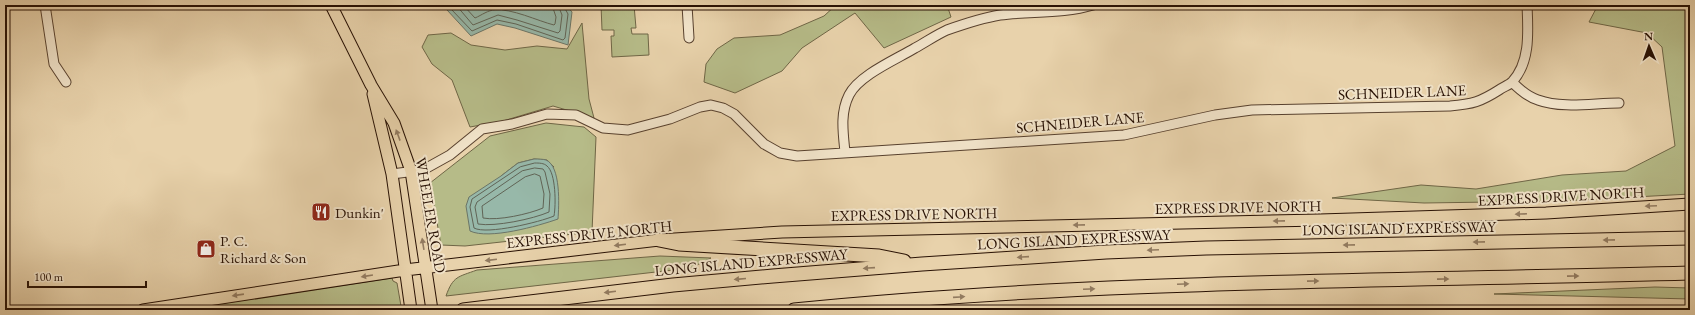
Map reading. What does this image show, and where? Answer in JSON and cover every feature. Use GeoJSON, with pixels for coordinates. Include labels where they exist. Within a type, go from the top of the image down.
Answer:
{"type":"FeatureCollection","features":[{"type":"Feature","properties":{"kind":"highway","name":"LONG ISLAND EXPRESSWAY"},"geometry":{"type":"LineString","coordinates":[[466,310],[673,285],[922,264],[1106,252],[1206,248],[1690,238]]}},
{"type":"Feature","properties":{"kind":"highway"},"geometry":{"type":"LineString","coordinates":[[659,240],[679,244],[879,256],[922,264]]}},
{"type":"Feature","properties":{"kind":"highway"},"geometry":{"type":"LineString","coordinates":[[794,310],[863,303],[1092,288],[1207,283],[1690,273]]}},
{"type":"Feature","properties":{"kind":"highway"},"geometry":{"type":"LineString","coordinates":[[842,310],[863,303]]}},
{"type":"Feature","properties":{"kind":"main road","name":"WHEELER ROAD"},"geometry":{"type":"LineString","coordinates":[[331,5],[372,85],[394,123],[411,171],[427,268],[432,310]]}},
{"type":"Feature","properties":{"kind":"main road","name":"WHEELER ROAD"},"geometry":{"type":"LineString","coordinates":[[372,85],[392,174],[411,310]]}},
{"type":"Feature","properties":{"kind":"main road","name":"EXPRESS DRIVE NORTH"},"geometry":{"type":"LineString","coordinates":[[143,310],[406,270],[659,240],[782,232],[1328,220],[1546,213],[1690,204]]}},
{"type":"Feature","properties":{"kind":"street"},"geometry":{"type":"LineString","coordinates":[[45,5],[54,64],[66,82]]}},
{"type":"Feature","properties":{"kind":"street"},"geometry":{"type":"LineString","coordinates":[[687,5],[689,38]]}},
{"type":"Feature","properties":{"kind":"street"},"geometry":{"type":"LineString","coordinates":[[845,152],[842,123],[844,108],[850,94],[860,82],[878,70],[945,31],[986,18],[1022,9],[1070,10],[1093,5]]}},
{"type":"Feature","properties":{"kind":"street","name":"SCHNEIDER LANE"},"geometry":{"type":"LineString","coordinates":[[392,174],[423,170],[450,155],[482,129],[512,124],[547,114],[576,115],[604,128],[628,130],[655,123],[700,107],[711,106],[724,108],[734,114],[764,144],[780,153],[797,156],[1124,135],[1215,115],[1252,110],[1450,106],[1473,104],[1488,98],[1512,82],[1526,54],[1528,36],[1527,5]]}},
{"type":"Feature","properties":{"kind":"street"},"geometry":{"type":"LineString","coordinates":[[1512,82],[1523,92],[1536,100],[1552,104],[1619,103]]}},
{"type":"Feature","properties":{"kind":"green space"},"geometry":{"type":"Polygon","coordinates":[[[601,5],[634,5],[636,28],[631,28],[632,34],[648,34],[649,55],[612,57],[611,36],[614,36],[614,30],[602,30],[601,5]]]}},
{"type":"Feature","properties":{"kind":"green space"},"geometry":{"type":"Polygon","coordinates":[[[836,5],[947,5],[951,17],[884,48],[855,13],[802,48],[782,71],[735,93],[704,82],[706,64],[717,49],[734,38],[780,35],[824,16],[836,5]]]}},
{"type":"Feature","properties":{"kind":"green space"},"geometry":{"type":"Polygon","coordinates":[[[1598,5],[1690,5],[1690,194],[1561,201],[1424,203],[1332,198],[1421,185],[1476,189],[1562,175],[1626,171],[1675,146],[1662,47],[1647,33],[1589,22],[1598,5]]]}},
{"type":"Feature","properties":{"kind":"green space"},"geometry":{"type":"Polygon","coordinates":[[[582,23],[589,99],[594,118],[553,106],[503,121],[470,127],[452,80],[432,64],[422,47],[428,35],[451,33],[471,45],[505,50],[537,46],[567,49],[582,23]]]}},
{"type":"Feature","properties":{"kind":"green space"},"geometry":{"type":"Polygon","coordinates":[[[546,123],[584,127],[596,137],[592,232],[465,246],[441,245],[430,183],[490,136],[546,123]],[[534,159],[518,163],[501,176],[554,167],[547,160],[534,159]]]}},
{"type":"Feature","properties":{"kind":"green space"},"geometry":{"type":"Polygon","coordinates":[[[660,256],[711,258],[691,268],[446,296],[451,284],[457,278],[477,270],[660,256]]]}},
{"type":"Feature","properties":{"kind":"green space"},"geometry":{"type":"Polygon","coordinates":[[[392,278],[393,281],[397,283],[401,306],[365,310],[178,310],[392,278]]]}},
{"type":"Feature","properties":{"kind":"green space"},"geometry":{"type":"Polygon","coordinates":[[[1655,287],[1690,288],[1690,299],[1494,294],[1655,287]]]}},
{"type":"Feature","properties":{"kind":"water"},"geometry":{"type":"Polygon","coordinates":[[[447,5],[566,5],[572,12],[568,45],[515,28],[497,24],[471,36],[447,10],[447,5]]]}},
{"type":"Feature","properties":{"kind":"water"},"geometry":{"type":"Polygon","coordinates":[[[534,159],[546,160],[551,164],[554,170],[558,187],[558,219],[501,233],[489,234],[470,231],[466,206],[469,197],[518,163],[534,159]]]}},
{"type":"Feature","properties":{"kind":"place","name":"Dunkin'"},"geometry":{"type":"Point","coordinates":[321,212]}},
{"type":"Feature","properties":{"kind":"place","name":"P. C. Richard & Son"},"geometry":{"type":"Point","coordinates":[206,249]}}]}
